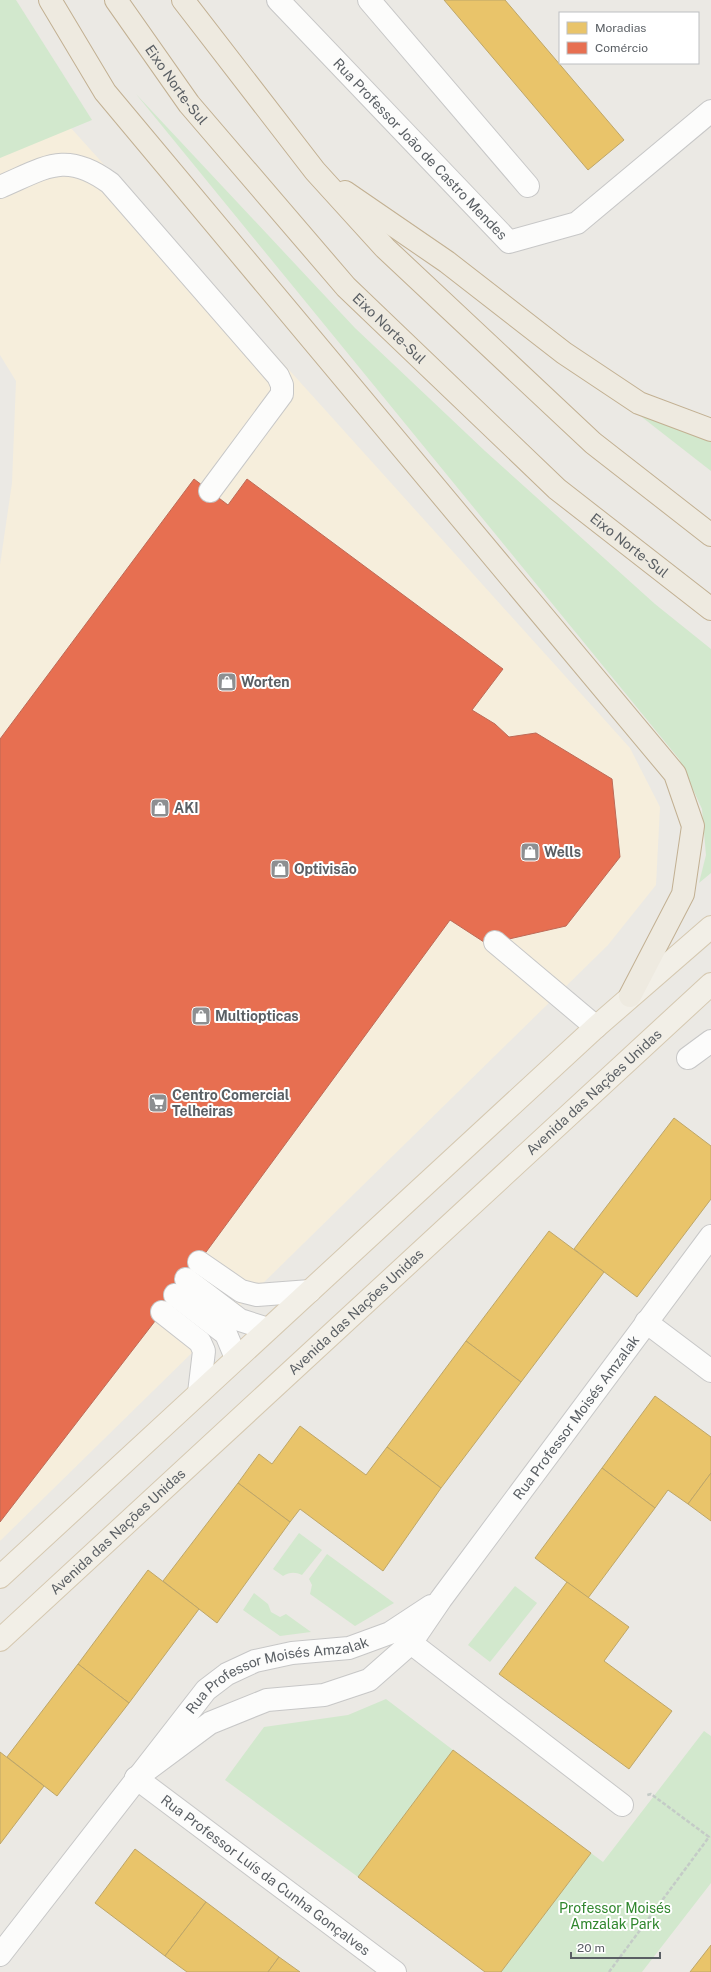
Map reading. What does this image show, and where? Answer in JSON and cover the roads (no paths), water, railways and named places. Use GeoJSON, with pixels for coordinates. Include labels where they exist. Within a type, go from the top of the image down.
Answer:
{"type":"FeatureCollection","features":[{"type":"Feature","properties":{"kind":"highway"},"geometry":{"type":"LineString","coordinates":[[50,0],[105,92],[675,774],[693,826],[683,894],[630,996]]}},
{"type":"Feature","properties":{"kind":"highway","name":"Eixo Norte-Sul"},"geometry":{"type":"LineString","coordinates":[[116,0],[188,104],[346,287],[557,489],[711,609]]}},
{"type":"Feature","properties":{"kind":"highway"},"geometry":{"type":"LineString","coordinates":[[183,0],[315,171],[384,248],[593,443],[711,535]]}},
{"type":"Feature","properties":{"kind":"highway"},"geometry":{"type":"LineString","coordinates":[[315,171],[447,262],[564,353],[639,403],[711,430]]}},
{"type":"Feature","properties":{"kind":"main road"},"geometry":{"type":"LineString","coordinates":[[0,1577],[596,1027],[711,927]]}},
{"type":"Feature","properties":{"kind":"main road","name":"Avenida das Nações Unidas"},"geometry":{"type":"LineString","coordinates":[[0,1640],[711,984]]}},
{"type":"Feature","properties":{"kind":"street","name":"Rua Professor João de Castro Mendes"},"geometry":{"type":"LineString","coordinates":[[278,0],[509,242],[577,223],[711,111]]}},
{"type":"Feature","properties":{"kind":"street"},"geometry":{"type":"LineString","coordinates":[[369,0],[528,186]]}},
{"type":"Feature","properties":{"kind":"street"},"geometry":{"type":"LineString","coordinates":[[0,187],[58,164],[79,166],[96,173],[110,183],[278,376],[282,385],[282,394],[210,491]]}},
{"type":"Feature","properties":{"kind":"street"},"geometry":{"type":"LineString","coordinates":[[495,942],[596,1027]]}},
{"type":"Feature","properties":{"kind":"street"},"geometry":{"type":"LineString","coordinates":[[688,1058],[711,1041]]}},
{"type":"Feature","properties":{"kind":"street","name":"Rua Professor Moisés Amzalak"},"geometry":{"type":"LineString","coordinates":[[136,1778],[210,1724],[267,1700],[324,1695],[370,1680],[410,1643],[441,1599],[711,1236]]}},
{"type":"Feature","properties":{"kind":"street"},"geometry":{"type":"LineString","coordinates":[[199,1262],[241,1291],[257,1295],[310,1290]]}},
{"type":"Feature","properties":{"kind":"street"},"geometry":{"type":"LineString","coordinates":[[236,1358],[226,1334],[181,1287],[240,1320],[268,1329]]}},
{"type":"Feature","properties":{"kind":"street"},"geometry":{"type":"LineString","coordinates":[[162,1312],[200,1342],[204,1351],[199,1393]]}},
{"type":"Feature","properties":{"kind":"street"},"geometry":{"type":"LineString","coordinates":[[646,1322],[711,1371]]}},
{"type":"Feature","properties":{"kind":"street","name":"Rua Professor Moisés Amzalak"},"geometry":{"type":"LineString","coordinates":[[0,1955],[136,1778],[206,1690],[228,1674],[255,1661],[292,1653],[348,1648],[390,1633],[441,1599]]}},
{"type":"Feature","properties":{"kind":"street"},"geometry":{"type":"LineString","coordinates":[[410,1643],[622,1805]]}},
{"type":"Feature","properties":{"kind":"street","name":"Rua Professor Luís da Cunha Gonçalves"},"geometry":{"type":"LineString","coordinates":[[136,1778],[395,1972]]}},
{"type":"Feature","properties":{"kind":"place","name":"Worten"},"geometry":{"type":"Point","coordinates":[227,682]}},
{"type":"Feature","properties":{"kind":"place","name":"AKI"},"geometry":{"type":"Point","coordinates":[160,808]}},
{"type":"Feature","properties":{"kind":"place","name":"Wells"},"geometry":{"type":"Point","coordinates":[530,852]}},
{"type":"Feature","properties":{"kind":"place","name":"Optivisão"},"geometry":{"type":"Point","coordinates":[280,869]}},
{"type":"Feature","properties":{"kind":"place","name":"Multiopticas"},"geometry":{"type":"Point","coordinates":[201,1016]}},
{"type":"Feature","properties":{"kind":"place","name":"Centro Comercial Telheiras"},"geometry":{"type":"Point","coordinates":[158,1103]}},
{"type":"Feature","properties":{"kind":"park label","name":"Professor Moisés Amzalak Park"},"geometry":{"type":"Point","coordinates":[615,1916]}}]}
